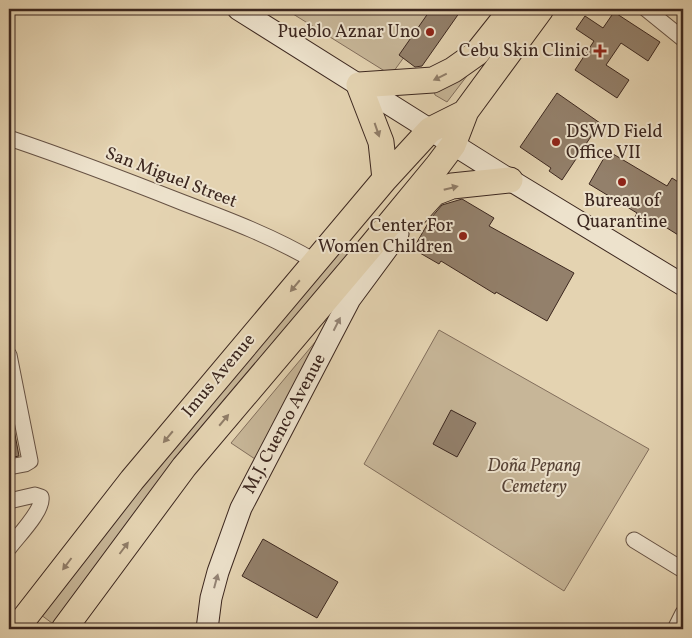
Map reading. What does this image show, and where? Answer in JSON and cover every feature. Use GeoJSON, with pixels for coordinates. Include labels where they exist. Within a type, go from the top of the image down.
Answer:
{"type":"FeatureCollection","features":[{"type":"Feature","properties":{"kind":"main road"},"geometry":{"type":"LineString","coordinates":[[238,9],[453,145],[683,285]]}},
{"type":"Feature","properties":{"kind":"main road"},"geometry":{"type":"LineString","coordinates":[[359,85],[433,80],[453,70],[477,53],[512,9]]}},
{"type":"Feature","properties":{"kind":"main road"},"geometry":{"type":"LineString","coordinates":[[453,145],[464,113],[541,9]]}},
{"type":"Feature","properties":{"kind":"main road"},"geometry":{"type":"LineString","coordinates":[[359,85],[381,142],[385,179]]}},
{"type":"Feature","properties":{"kind":"main road"},"geometry":{"type":"LineString","coordinates":[[430,130],[464,113]]}},
{"type":"Feature","properties":{"kind":"main road","name":"Imus Avenue"},"geometry":{"type":"LineString","coordinates":[[17,629],[132,480],[385,179],[430,130]]}},
{"type":"Feature","properties":{"kind":"main road","name":"Imus Avenue"},"geometry":{"type":"LineString","coordinates":[[64,629],[184,467],[372,245],[453,145]]}},
{"type":"Feature","properties":{"kind":"main road"},"geometry":{"type":"LineString","coordinates":[[372,245],[387,242],[398,234],[434,193],[452,186],[510,180]]}},
{"type":"Feature","properties":{"kind":"main road","name":"M.J. Cuenco Avenue"},"geometry":{"type":"LineString","coordinates":[[207,629],[211,598],[218,572],[241,508],[350,299],[398,234]]}},
{"type":"Feature","properties":{"kind":"street"},"geometry":{"type":"LineString","coordinates":[[646,9],[683,39]]}},
{"type":"Feature","properties":{"kind":"street","name":"San Miguel Street"},"geometry":{"type":"LineString","coordinates":[[9,138],[95,168],[252,229],[289,246],[316,262]]}},
{"type":"Feature","properties":{"kind":"street"},"geometry":{"type":"LineString","coordinates":[[9,355],[30,460],[25,464],[9,467]]}},
{"type":"Feature","properties":{"kind":"street"},"geometry":{"type":"LineString","coordinates":[[9,501],[35,495],[42,497],[38,511],[9,548]]}},
{"type":"Feature","properties":{"kind":"street"},"geometry":{"type":"LineString","coordinates":[[634,540],[683,570]]}},
{"type":"Feature","properties":{"kind":"street"},"geometry":{"type":"LineString","coordinates":[[675,629],[683,613]]}},
{"type":"Feature","properties":{"kind":"street"},"geometry":{"type":"LineString","coordinates":[[9,627],[17,629]]}},
{"type":"Feature","properties":{"kind":"green space"},"geometry":{"type":"Polygon","coordinates":[[[285,9],[439,9],[391,75],[285,9]]]}},
{"type":"Feature","properties":{"kind":"green space"},"geometry":{"type":"Polygon","coordinates":[[[473,68],[447,102],[435,95],[434,91],[473,68]]]}},
{"type":"Feature","properties":{"kind":"green space"},"geometry":{"type":"Polygon","coordinates":[[[338,236],[348,245],[372,245],[60,629],[33,609],[338,236]]]}},
{"type":"Feature","properties":{"kind":"green space"},"geometry":{"type":"Polygon","coordinates":[[[346,305],[255,459],[231,443],[346,305]]]}},
{"type":"Feature","properties":{"kind":"green space","name":"Doña Pepang Cemetery"},"geometry":{"type":"Polygon","coordinates":[[[439,330],[649,449],[564,591],[364,464],[439,330]]]}},
{"type":"Feature","properties":{"kind":"building","name":"Pueblo Aznar Uno"},"geometry":{"type":"Polygon","coordinates":[[[431,9],[462,9],[422,66],[415,67],[399,55],[431,9]]]}},
{"type":"Feature","properties":{"kind":"building"},"geometry":{"type":"Polygon","coordinates":[[[614,12],[660,42],[648,61],[621,43],[606,65],[629,80],[617,98],[575,70],[594,41],[576,29],[585,16],[603,28],[614,12]]]}},
{"type":"Feature","properties":{"kind":"building","name":"DSWD Field Office VII"},"geometry":{"type":"Polygon","coordinates":[[[557,93],[600,123],[562,180],[549,171],[551,168],[520,147],[557,93]]]}},
{"type":"Feature","properties":{"kind":"building"},"geometry":{"type":"Polygon","coordinates":[[[608,151],[667,186],[672,178],[683,185],[683,238],[651,218],[648,225],[635,217],[637,213],[589,184],[608,151]]]}},
{"type":"Feature","properties":{"kind":"building"},"geometry":{"type":"Polygon","coordinates":[[[462,199],[494,218],[489,226],[574,273],[547,321],[496,292],[495,294],[441,261],[439,264],[413,249],[431,218],[442,205],[462,199]]]}},
{"type":"Feature","properties":{"kind":"building"},"geometry":{"type":"Polygon","coordinates":[[[451,410],[476,423],[457,457],[433,444],[451,410]]]}},
{"type":"Feature","properties":{"kind":"building"},"geometry":{"type":"Polygon","coordinates":[[[9,413],[11,413],[19,456],[9,458],[9,413]]]}},
{"type":"Feature","properties":{"kind":"building"},"geometry":{"type":"Polygon","coordinates":[[[263,539],[338,582],[317,618],[242,576],[263,539]]]}},
{"type":"Feature","properties":{"kind":"place","name":"Pueblo Aznar Uno"},"geometry":{"type":"Point","coordinates":[430,32]}},
{"type":"Feature","properties":{"kind":"place","name":"Cebu Skin Clinic"},"geometry":{"type":"Point","coordinates":[600,51]}},
{"type":"Feature","properties":{"kind":"place","name":"DSWD Field Office VII"},"geometry":{"type":"Point","coordinates":[556,142]}},
{"type":"Feature","properties":{"kind":"place","name":"Bureau of Quarantine"},"geometry":{"type":"Point","coordinates":[622,182]}},
{"type":"Feature","properties":{"kind":"place","name":"Center For Women Children"},"geometry":{"type":"Point","coordinates":[463,236]}}]}
